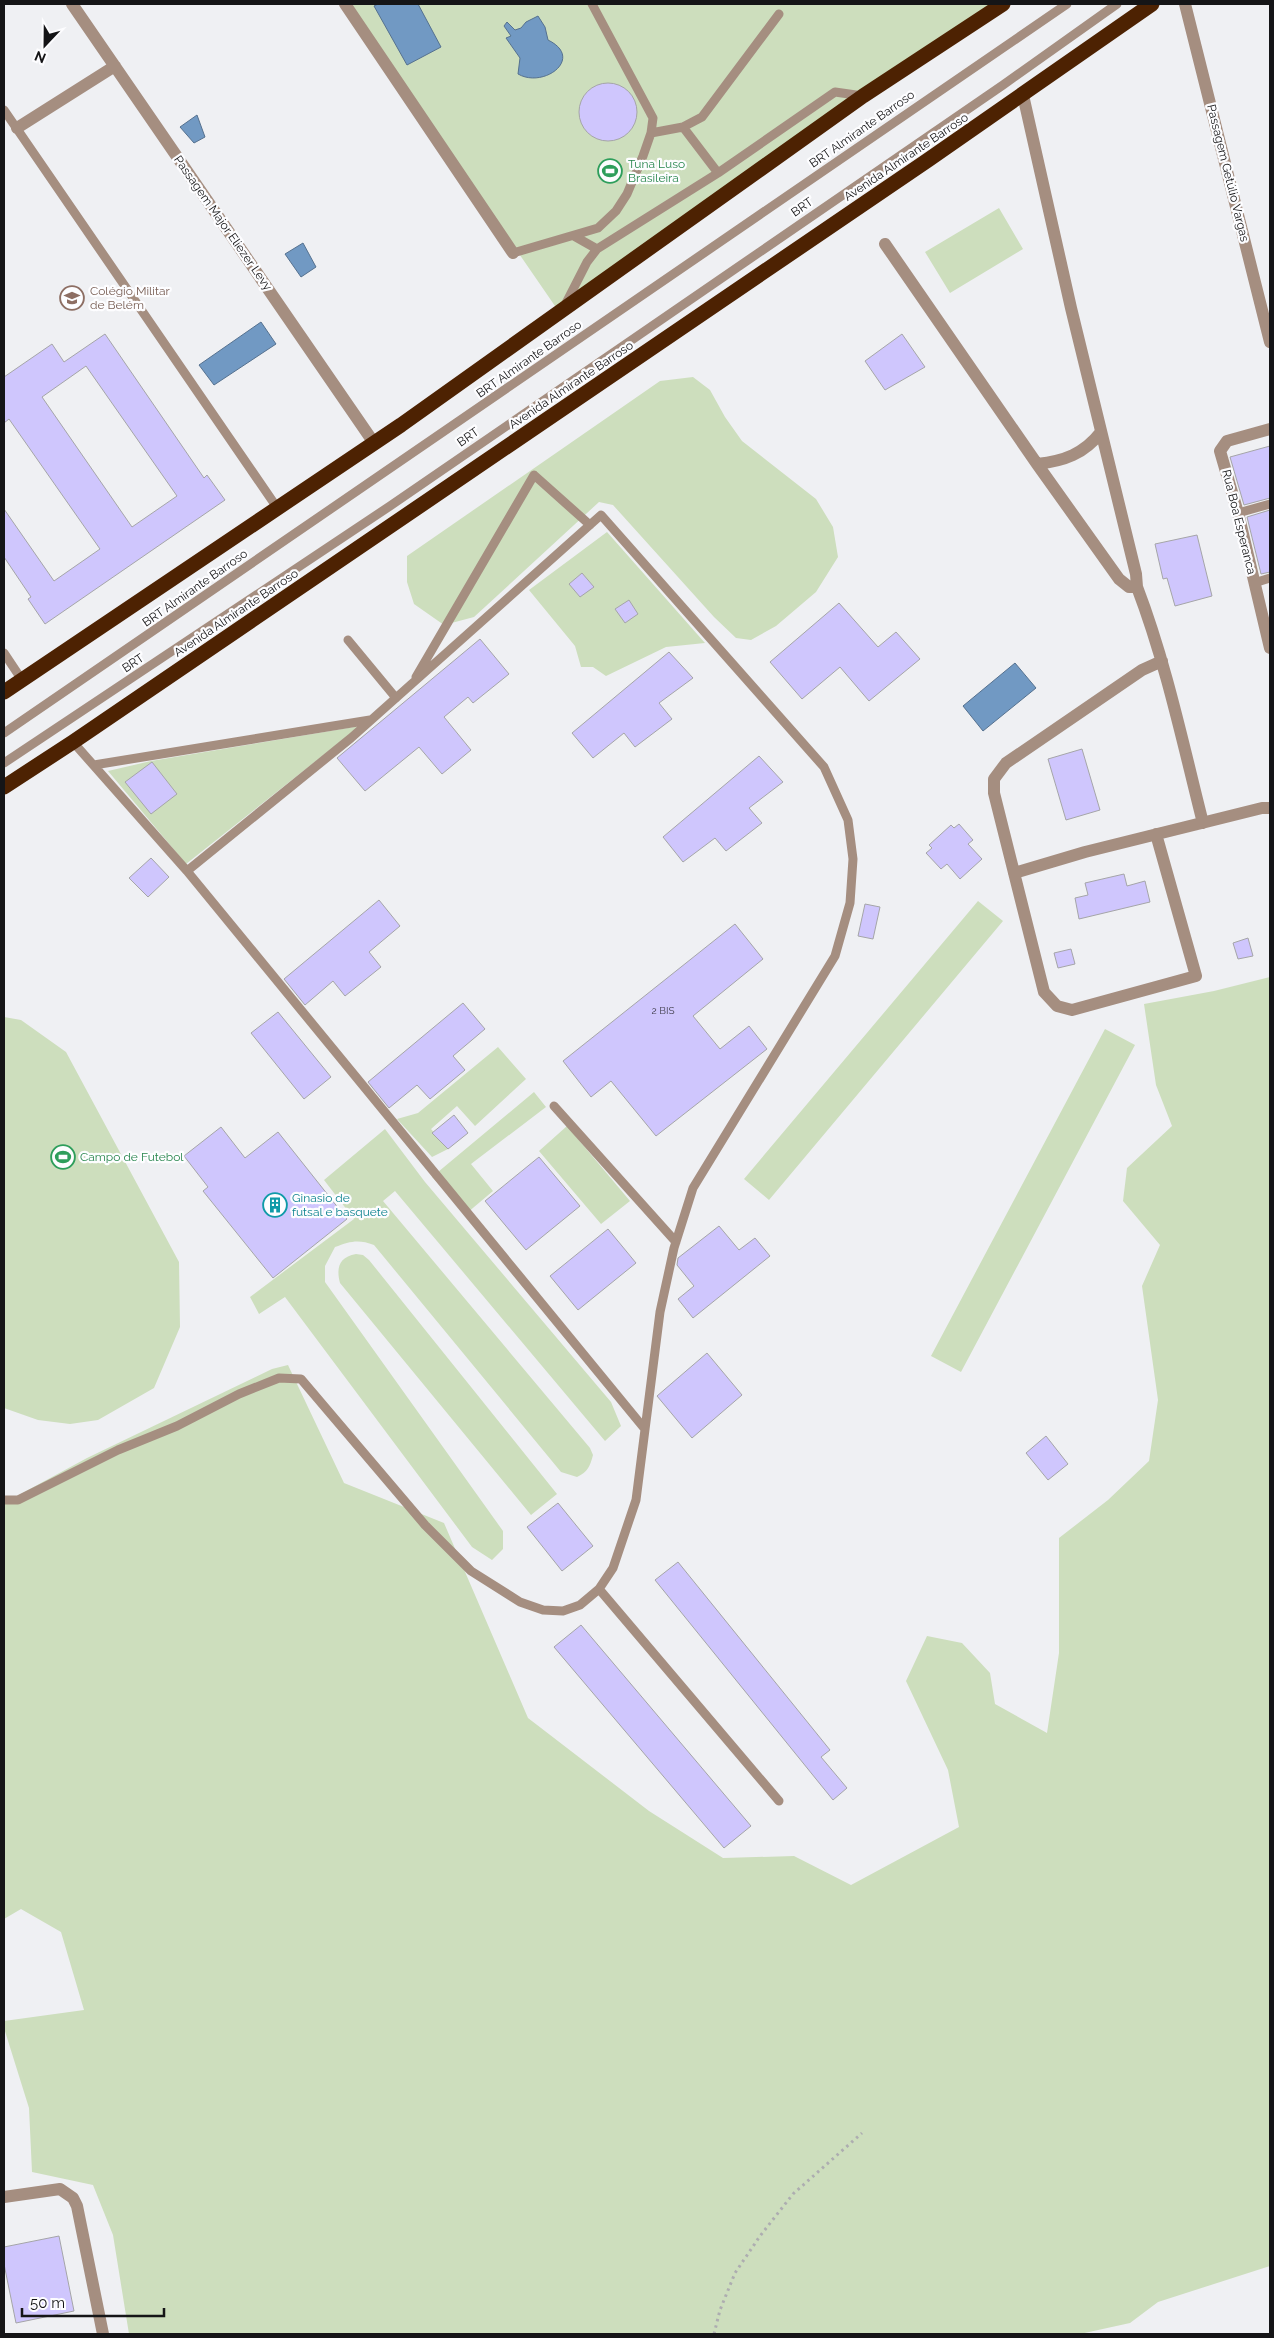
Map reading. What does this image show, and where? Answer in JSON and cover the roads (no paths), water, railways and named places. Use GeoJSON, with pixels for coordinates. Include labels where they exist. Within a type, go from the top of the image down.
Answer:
{"type":"FeatureCollection","features":[{"type":"Feature","properties":{"kind":"highway"},"geometry":{"type":"LineString","coordinates":[[4,692],[374,443],[863,96],[1003,4]]}},
{"type":"Feature","properties":{"kind":"highway","name":"Avenida Almirante Barroso"},"geometry":{"type":"LineString","coordinates":[[4,787],[73,742],[1023,95],[1152,4]]}},
{"type":"Feature","properties":{"kind":"street","name":"Passagem Major Eliezer Levy"},"geometry":{"type":"LineString","coordinates":[[72,4],[374,443]]}},
{"type":"Feature","properties":{"kind":"street"},"geometry":{"type":"LineString","coordinates":[[345,4],[513,253]]}},
{"type":"Feature","properties":{"kind":"street","name":"Passagem Getúlio Vargas"},"geometry":{"type":"LineString","coordinates":[[1185,4],[1270,341]]}},
{"type":"Feature","properties":{"kind":"street"},"geometry":{"type":"LineString","coordinates":[[17,128],[115,66]]}},
{"type":"Feature","properties":{"kind":"street"},"geometry":{"type":"LineString","coordinates":[[1023,95],[1100,432],[1136,574],[1137,587],[1162,662],[1203,823]]}},
{"type":"Feature","properties":{"kind":"street"},"geometry":{"type":"LineString","coordinates":[[885,244],[1119,579],[1129,587],[1137,587]]}},
{"type":"Feature","properties":{"kind":"street","name":"Rua Boa Esperanca"},"geometry":{"type":"LineString","coordinates":[[1270,429],[1227,441],[1220,451],[1238,513],[1270,648]]}},
{"type":"Feature","properties":{"kind":"street"},"geometry":{"type":"LineString","coordinates":[[1037,464],[1053,462],[1071,456],[1090,446],[1100,432]]}},
{"type":"Feature","properties":{"kind":"street"},"geometry":{"type":"LineString","coordinates":[[1156,834],[1196,976],[1072,1010],[1064,1009],[1047,998],[994,793],[994,779],[1006,763],[1142,670],[1162,662]]}},
{"type":"Feature","properties":{"kind":"street"},"geometry":{"type":"LineString","coordinates":[[1014,873],[1085,852],[1262,808],[1270,808]]}},
{"type":"Feature","properties":{"kind":"street"},"geometry":{"type":"LineString","coordinates":[[4,2196],[60,2189],[73,2198],[77,2206],[103,2334]]}},
{"type":"Feature","properties":{"kind":"lane"},"geometry":{"type":"LineString","coordinates":[[513,253],[598,228],[616,211],[627,194],[651,133],[653,118],[592,4]]}},
{"type":"Feature","properties":{"kind":"lane","name":"BRT Almirante Barroso"},"geometry":{"type":"LineString","coordinates":[[4,733],[1067,4]]}},
{"type":"Feature","properties":{"kind":"lane","name":"BRT"},"geometry":{"type":"LineString","coordinates":[[4,764],[390,506],[1117,4]]}},
{"type":"Feature","properties":{"kind":"lane"},"geometry":{"type":"LineString","coordinates":[[651,133],[683,127],[702,117],[779,14]]}},
{"type":"Feature","properties":{"kind":"lane"},"geometry":{"type":"LineString","coordinates":[[561,312],[597,249],[718,174],[835,92],[863,96]]}},
{"type":"Feature","properties":{"kind":"lane"},"geometry":{"type":"LineString","coordinates":[[4,110],[278,509]]}},
{"type":"Feature","properties":{"kind":"lane"},"geometry":{"type":"LineString","coordinates":[[683,127],[718,174]]}},
{"type":"Feature","properties":{"kind":"lane"},"geometry":{"type":"LineString","coordinates":[[574,236],[597,249]]}},
{"type":"Feature","properties":{"kind":"lane"},"geometry":{"type":"LineString","coordinates":[[412,684],[534,474],[590,525]]}},
{"type":"Feature","properties":{"kind":"lane"},"geometry":{"type":"LineString","coordinates":[[1238,513],[1270,504]]}},
{"type":"Feature","properties":{"kind":"lane"},"geometry":{"type":"LineString","coordinates":[[4,1500],[18,1500],[118,1450],[177,1426],[239,1394],[279,1378],[301,1378],[425,1525],[471,1571],[520,1602],[543,1610],[563,1611],[580,1605],[599,1589],[613,1568],[636,1500],[660,1312],[676,1242],[693,1188],[835,956],[850,903],[852,859],[848,820],[824,767],[601,515],[372,720],[187,872]]}},
{"type":"Feature","properties":{"kind":"lane"},"geometry":{"type":"LineString","coordinates":[[1254,582],[1270,578]]}},
{"type":"Feature","properties":{"kind":"lane"},"geometry":{"type":"LineString","coordinates":[[348,640],[396,698]]}},
{"type":"Feature","properties":{"kind":"lane"},"geometry":{"type":"LineString","coordinates":[[4,653],[22,680]]}},
{"type":"Feature","properties":{"kind":"lane"},"geometry":{"type":"LineString","coordinates":[[94,765],[372,720]]}},
{"type":"Feature","properties":{"kind":"lane"},"geometry":{"type":"LineString","coordinates":[[73,742],[187,872],[644,1428]]}},
{"type":"Feature","properties":{"kind":"lane"},"geometry":{"type":"LineString","coordinates":[[554,1106],[676,1242]]}},
{"type":"Feature","properties":{"kind":"lane"},"geometry":{"type":"LineString","coordinates":[[599,1589],[779,1801]]}},
{"type":"Feature","properties":{"kind":"water"},"geometry":{"type":"Polygon","coordinates":[[[378,4],[418,4],[441,47],[407,65],[374,6],[378,4]]]}},
{"type":"Feature","properties":{"kind":"water"},"geometry":{"type":"Polygon","coordinates":[[[538,16],[545,27],[548,40],[558,47],[563,55],[562,63],[549,75],[539,78],[528,78],[518,74],[520,58],[506,38],[511,36],[504,26],[507,22],[515,30],[538,16]]]}},
{"type":"Feature","properties":{"kind":"water"},"geometry":{"type":"Polygon","coordinates":[[[197,115],[205,137],[194,143],[180,127],[197,115]]]}},
{"type":"Feature","properties":{"kind":"water"},"geometry":{"type":"Polygon","coordinates":[[[303,243],[316,267],[301,277],[285,254],[303,243]]]}},
{"type":"Feature","properties":{"kind":"water"},"geometry":{"type":"Polygon","coordinates":[[[261,322],[276,344],[214,385],[199,365],[261,322]]]}},
{"type":"Feature","properties":{"kind":"water"},"geometry":{"type":"Polygon","coordinates":[[[1015,663],[1036,688],[983,731],[963,706],[1015,663]]]}},
{"type":"Feature","properties":{"kind":"place","name":"Tuna Luso Brasileira"},"geometry":{"type":"Point","coordinates":[610,171]}},
{"type":"Feature","properties":{"kind":"place","name":"Colégio Militar de Belém"},"geometry":{"type":"Point","coordinates":[72,298]}},
{"type":"Feature","properties":{"kind":"place","name":"Campo de Futebol"},"geometry":{"type":"Point","coordinates":[63,1157]}},
{"type":"Feature","properties":{"kind":"place","name":"Ginasio de futsal e basquete"},"geometry":{"type":"Point","coordinates":[275,1205]}}]}
